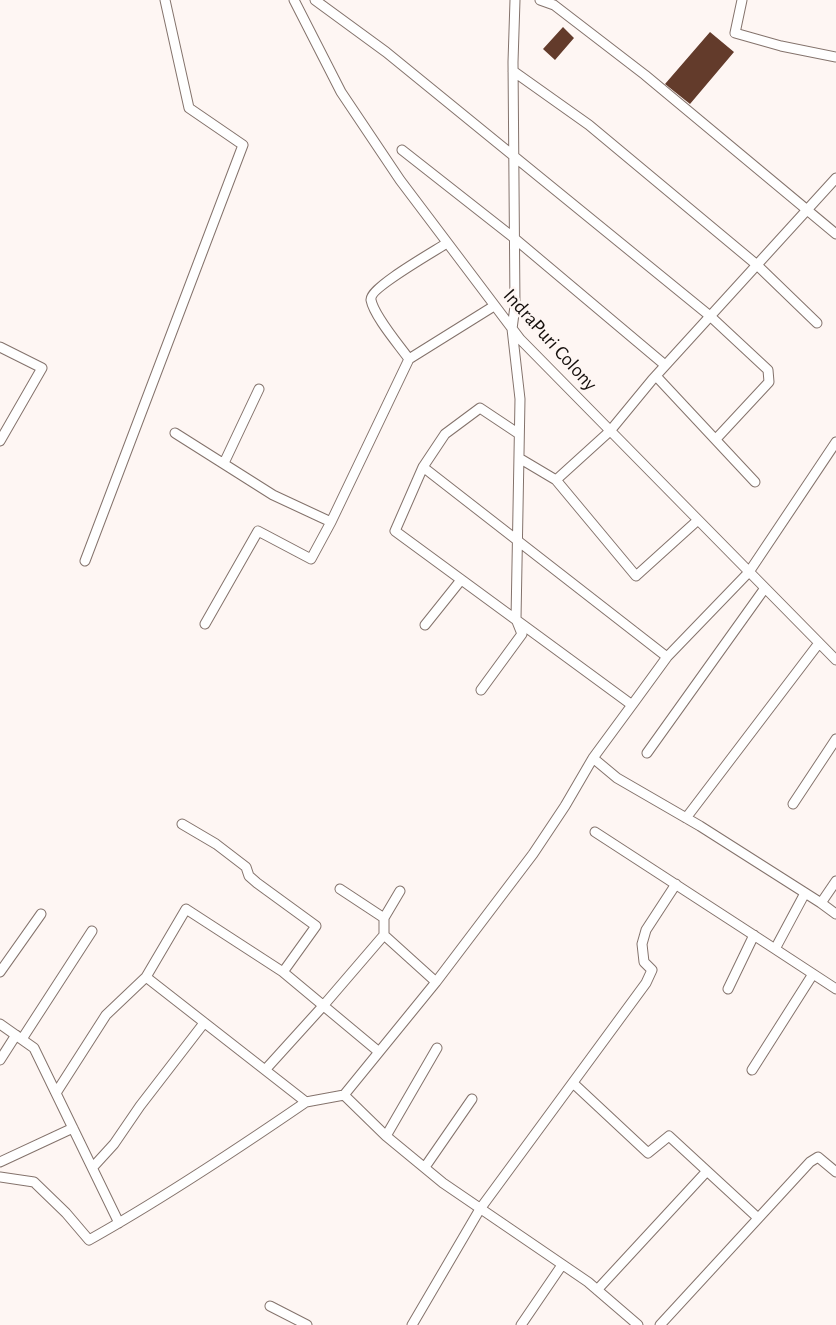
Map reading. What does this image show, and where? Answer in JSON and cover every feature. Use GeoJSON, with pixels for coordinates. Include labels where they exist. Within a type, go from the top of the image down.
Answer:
{"type":"FeatureCollection","features":[{"type":"Feature","properties":{"kind":"street"},"geometry":{"type":"LineString","coordinates":[[85,561],[243,145],[189,108],[165,0]]}},
{"type":"Feature","properties":{"kind":"street","name":"IndraPuri Colony"},"geometry":{"type":"LineString","coordinates":[[294,0],[341,92],[400,180],[520,339],[836,660]]}},
{"type":"Feature","properties":{"kind":"street"},"geometry":{"type":"LineString","coordinates":[[315,0],[386,52],[710,316],[768,370],[769,382],[716,439]]}},
{"type":"Feature","properties":{"kind":"street"},"geometry":{"type":"LineString","coordinates":[[481,690],[522,634],[516,619],[520,399],[512,329],[515,306],[513,71],[515,0]]}},
{"type":"Feature","properties":{"kind":"street"},"geometry":{"type":"LineString","coordinates":[[540,0],[554,5],[645,75],[806,211],[836,234]]}},
{"type":"Feature","properties":{"kind":"street"},"geometry":{"type":"LineString","coordinates":[[742,0],[735,33],[781,46],[836,57]]}},
{"type":"Feature","properties":{"kind":"street"},"geometry":{"type":"LineString","coordinates":[[513,71],[589,125],[756,265],[817,323]]}},
{"type":"Feature","properties":{"kind":"street"},"geometry":{"type":"LineString","coordinates":[[402,150],[514,238],[665,365]]}},
{"type":"Feature","properties":{"kind":"street"},"geometry":{"type":"LineString","coordinates":[[556,480],[610,431],[665,365],[836,178]]}},
{"type":"Feature","properties":{"kind":"street"},"geometry":{"type":"LineString","coordinates":[[409,359],[375,310],[371,298],[382,285],[447,243]]}},
{"type":"Feature","properties":{"kind":"street"},"geometry":{"type":"LineString","coordinates":[[205,624],[258,531],[311,558],[409,359],[494,306]]}},
{"type":"Feature","properties":{"kind":"street"},"geometry":{"type":"LineString","coordinates":[[0,346],[42,368],[3,425],[0,441]]}},
{"type":"Feature","properties":{"kind":"street"},"geometry":{"type":"LineString","coordinates":[[656,376],[755,482]]}},
{"type":"Feature","properties":{"kind":"street"},"geometry":{"type":"LineString","coordinates":[[224,464],[259,389]]}},
{"type":"Feature","properties":{"kind":"street"},"geometry":{"type":"LineString","coordinates":[[519,434],[480,408],[445,434],[423,467],[395,531],[632,705]]}},
{"type":"Feature","properties":{"kind":"street"},"geometry":{"type":"LineString","coordinates":[[175,433],[273,495],[330,522]]}},
{"type":"Feature","properties":{"kind":"street"},"geometry":{"type":"LineString","coordinates":[[1,1175],[34,1182],[66,1213],[89,1240],[251,1140],[306,1102],[344,1095],[436,982],[533,854],[565,806],[593,758],[668,657],[749,572],[836,442]]}},
{"type":"Feature","properties":{"kind":"street"},"geometry":{"type":"LineString","coordinates":[[519,458],[556,480],[636,576],[698,520]]}},
{"type":"Feature","properties":{"kind":"street"},"geometry":{"type":"LineString","coordinates":[[423,467],[668,657]]}},
{"type":"Feature","properties":{"kind":"street"},"geometry":{"type":"LineString","coordinates":[[426,625],[461,580]]}},
{"type":"Feature","properties":{"kind":"street"},"geometry":{"type":"LineString","coordinates":[[647,753],[765,588]]}},
{"type":"Feature","properties":{"kind":"street"},"geometry":{"type":"LineString","coordinates":[[686,818],[819,643]]}},
{"type":"Feature","properties":{"kind":"street"},"geometry":{"type":"LineString","coordinates":[[793,804],[836,739]]}},
{"type":"Feature","properties":{"kind":"street"},"geometry":{"type":"LineString","coordinates":[[593,758],[617,778],[686,818],[836,914]]}},
{"type":"Feature","properties":{"kind":"street"},"geometry":{"type":"LineString","coordinates":[[182,824],[216,844],[246,867],[250,876],[257,883],[316,926],[283,972]]}},
{"type":"Feature","properties":{"kind":"street"},"geometry":{"type":"LineString","coordinates":[[595,832],[836,989]]}},
{"type":"Feature","properties":{"kind":"street"},"geometry":{"type":"LineString","coordinates":[[821,904],[836,881]]}},
{"type":"Feature","properties":{"kind":"street"},"geometry":{"type":"LineString","coordinates":[[412,1325],[480,1209],[646,983],[652,970],[644,962],[642,944],[646,930],[676,884]]}},
{"type":"Feature","properties":{"kind":"street"},"geometry":{"type":"LineString","coordinates":[[340,889],[384,918]]}},
{"type":"Feature","properties":{"kind":"street"},"geometry":{"type":"LineString","coordinates":[[265,1070],[384,935],[384,918],[400,891]]}},
{"type":"Feature","properties":{"kind":"street"},"geometry":{"type":"LineString","coordinates":[[775,949],[805,893]]}},
{"type":"Feature","properties":{"kind":"street"},"geometry":{"type":"LineString","coordinates":[[56,1093],[106,1016],[146,977],[186,909],[283,972],[379,1052]]}},
{"type":"Feature","properties":{"kind":"street"},"geometry":{"type":"LineString","coordinates":[[0,972],[41,914]]}},
{"type":"Feature","properties":{"kind":"street"},"geometry":{"type":"LineString","coordinates":[[0,1060],[19,1037],[92,930]]}},
{"type":"Feature","properties":{"kind":"street"},"geometry":{"type":"LineString","coordinates":[[384,935],[436,982]]}},
{"type":"Feature","properties":{"kind":"street"},"geometry":{"type":"LineString","coordinates":[[728,989],[754,935]]}},
{"type":"Feature","properties":{"kind":"street"},"geometry":{"type":"LineString","coordinates":[[752,1070],[813,974]]}},
{"type":"Feature","properties":{"kind":"street"},"geometry":{"type":"LineString","coordinates":[[146,977],[306,1102]]}},
{"type":"Feature","properties":{"kind":"street"},"geometry":{"type":"LineString","coordinates":[[93,1167],[114,1144],[140,1106],[204,1023]]}},
{"type":"Feature","properties":{"kind":"street"},"geometry":{"type":"LineString","coordinates":[[0,1024],[34,1048],[119,1223]]}},
{"type":"Feature","properties":{"kind":"street"},"geometry":{"type":"LineString","coordinates":[[386,1136],[437,1048]]}},
{"type":"Feature","properties":{"kind":"street"},"geometry":{"type":"LineString","coordinates":[[572,1083],[648,1153],[669,1136],[758,1218]]}},
{"type":"Feature","properties":{"kind":"street"},"geometry":{"type":"LineString","coordinates":[[344,1095],[386,1136],[443,1183],[597,1290],[638,1325]]}},
{"type":"Feature","properties":{"kind":"street"},"geometry":{"type":"LineString","coordinates":[[425,1167],[472,1099]]}},
{"type":"Feature","properties":{"kind":"street"},"geometry":{"type":"LineString","coordinates":[[0,1162],[74,1128]]}},
{"type":"Feature","properties":{"kind":"street"},"geometry":{"type":"LineString","coordinates":[[660,1325],[810,1162],[818,1157],[836,1172]]}},
{"type":"Feature","properties":{"kind":"street"},"geometry":{"type":"LineString","coordinates":[[597,1290],[707,1171]]}},
{"type":"Feature","properties":{"kind":"street"},"geometry":{"type":"LineString","coordinates":[[521,1325],[562,1265]]}},
{"type":"Feature","properties":{"kind":"street"},"geometry":{"type":"LineString","coordinates":[[270,1306],[307,1325]]}},
{"type":"Feature","properties":{"kind":"building"},"geometry":{"type":"Polygon","coordinates":[[[563,27],[574,38],[555,60],[543,49],[563,27]]]}},
{"type":"Feature","properties":{"kind":"building"},"geometry":{"type":"Polygon","coordinates":[[[710,32],[734,52],[690,104],[665,84],[710,32]]]}}]}
